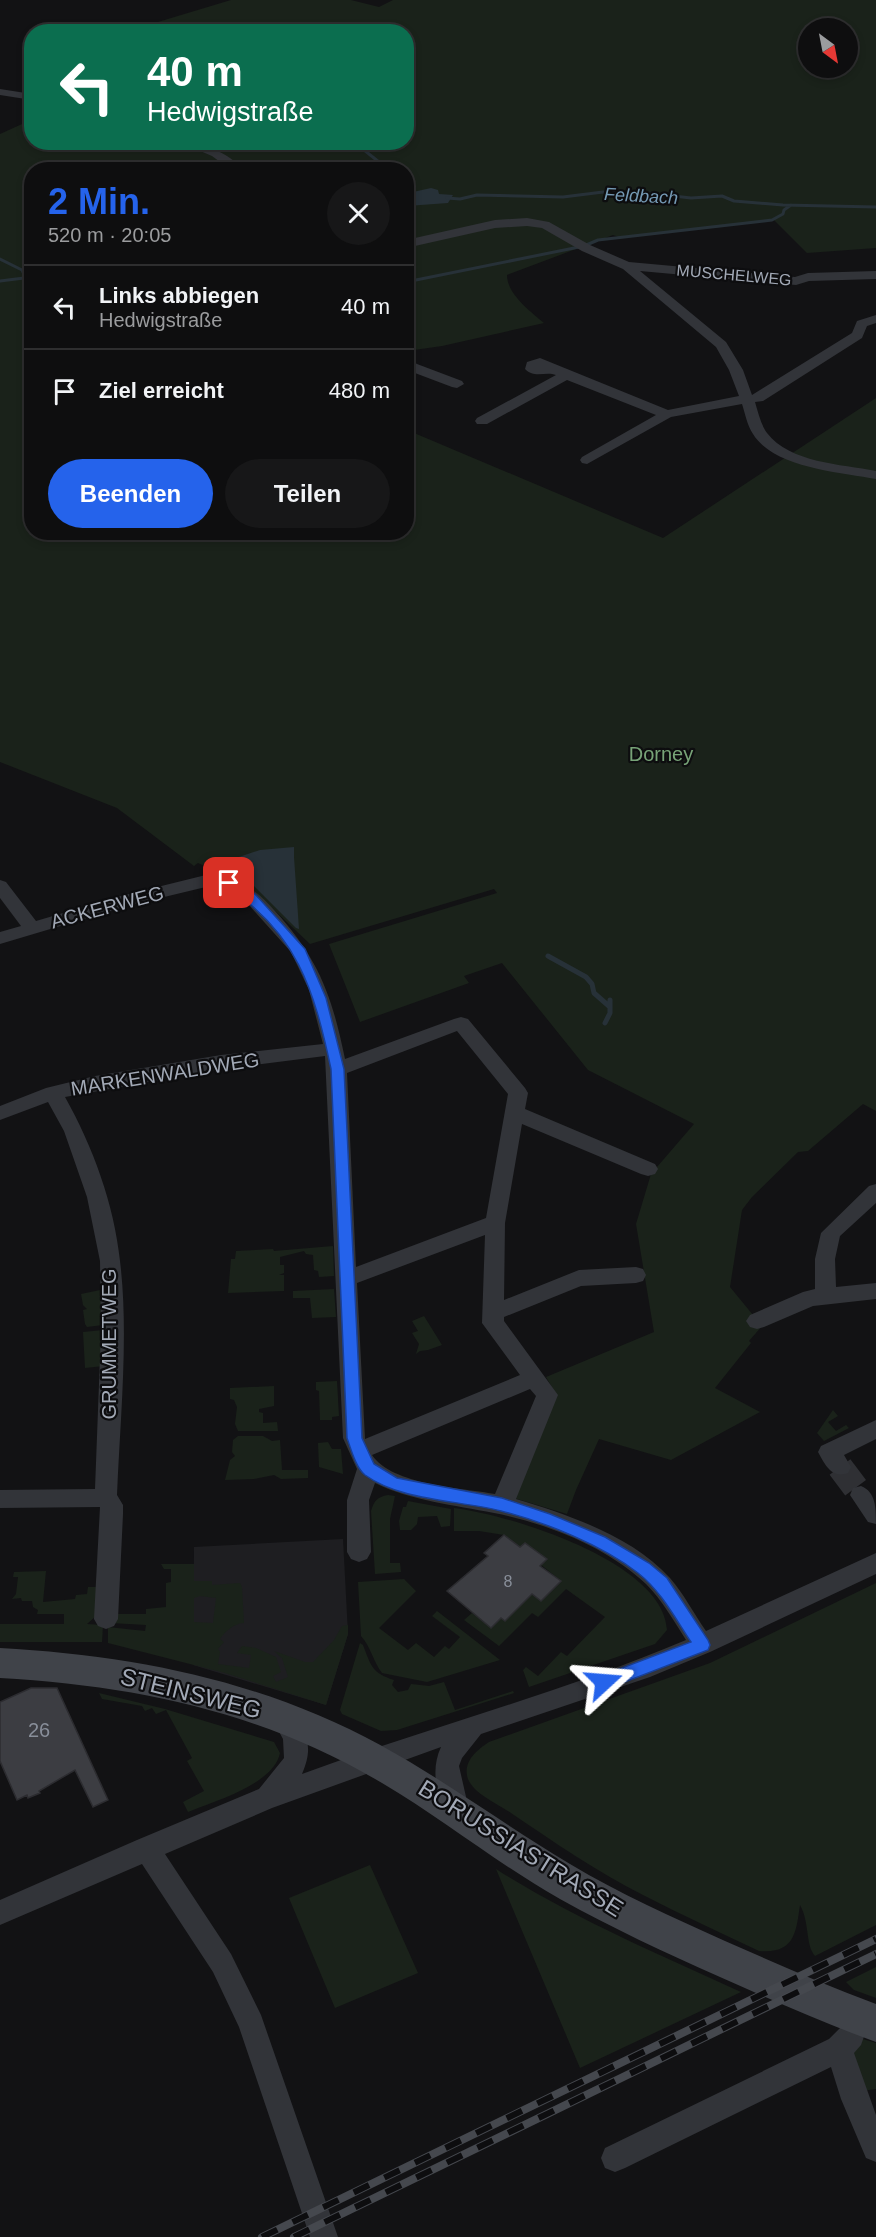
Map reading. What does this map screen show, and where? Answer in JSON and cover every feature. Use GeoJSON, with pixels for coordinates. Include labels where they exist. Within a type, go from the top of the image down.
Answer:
{"type":"FeatureCollection","features":[{"type":"Feature","properties":{"kind":"main road","name":"STEINSWEG"},"geometry":{"type":"LineString","coordinates":[[0,1663],[89,1670],[210,1694],[283,1717],[373,1759]]}},
{"type":"Feature","properties":{"kind":"main road","name":"BORUSSIASTRASSE"},"geometry":{"type":"LineString","coordinates":[[373,1759],[573,1886],[617,1909],[815,2000],[858,2029]]}},
{"type":"Feature","properties":{"kind":"street"},"geometry":{"type":"LineString","coordinates":[[0,92],[24,96]]}},
{"type":"Feature","properties":{"kind":"street"},"geometry":{"type":"LineString","coordinates":[[205,150],[228,162]]}},
{"type":"Feature","properties":{"kind":"street"},"geometry":{"type":"LineString","coordinates":[[414,242],[495,224],[527,222],[545,225],[583,247],[627,266],[721,345],[736,370],[759,433],[774,448],[803,461],[876,475]]}},
{"type":"Feature","properties":{"kind":"street","name":"MUSCHELWEG"},"geometry":{"type":"LineString","coordinates":[[627,266],[796,281],[808,277],[876,275]]}},
{"type":"Feature","properties":{"kind":"street"},"geometry":{"type":"LineString","coordinates":[[587,460],[667,414],[758,398],[857,335],[862,324],[876,319]]}},
{"type":"Feature","properties":{"kind":"street"},"geometry":{"type":"LineString","coordinates":[[414,368],[457,384]]}},
{"type":"Feature","properties":{"kind":"street"},"geometry":{"type":"LineString","coordinates":[[551,369],[667,414]]}},
{"type":"Feature","properties":{"kind":"street"},"geometry":{"type":"LineString","coordinates":[[482,421],[568,374]]}},
{"type":"Feature","properties":{"kind":"street","name":"ACKERWEG"},"geometry":{"type":"LineString","coordinates":[[0,938],[127,900],[214,879],[229,883],[251,897],[298,949],[320,998],[335,1059]]}},
{"type":"Feature","properties":{"kind":"street"},"geometry":{"type":"LineString","coordinates":[[0,886],[32,928]]}},
{"type":"Feature","properties":{"kind":"street","name":"MARKENWALDWEG"},"geometry":{"type":"LineString","coordinates":[[0,1113],[53,1093],[95,1083],[221,1062],[335,1059],[461,1023],[518,1093],[516,1113]]}},
{"type":"Feature","properties":{"kind":"street"},"geometry":{"type":"LineString","coordinates":[[335,1059],[354,1438],[364,1460],[393,1483],[502,1505],[544,1518],[599,1541],[643,1568],[661,1583],[702,1645]]}},
{"type":"Feature","properties":{"kind":"street","name":"GRUMMETWEG"},"geometry":{"type":"LineString","coordinates":[[53,1093],[74,1131],[97,1197],[110,1261],[112,1331],[106,1497],[112,1505],[112,1514],[106,1619]]}},
{"type":"Feature","properties":{"kind":"street"},"geometry":{"type":"LineString","coordinates":[[502,1505],[547,1395],[493,1323],[495,1222],[516,1113],[648,1169]]}},
{"type":"Feature","properties":{"kind":"street"},"geometry":{"type":"LineString","coordinates":[[826,1294],[825,1259],[831,1233],[876,1191]]}},
{"type":"Feature","properties":{"kind":"street"},"geometry":{"type":"LineString","coordinates":[[347,1279],[495,1222]]}},
{"type":"Feature","properties":{"kind":"street"},"geometry":{"type":"LineString","coordinates":[[493,1313],[579,1278],[636,1275]]}},
{"type":"Feature","properties":{"kind":"street"},"geometry":{"type":"LineString","coordinates":[[757,1321],[810,1298],[826,1294],[876,1291]]}},
{"type":"Feature","properties":{"kind":"street"},"geometry":{"type":"LineString","coordinates":[[364,1460],[534,1378]]}},
{"type":"Feature","properties":{"kind":"street"},"geometry":{"type":"LineString","coordinates":[[840,1467],[829,1452],[876,1429]]}},
{"type":"Feature","properties":{"kind":"street"},"geometry":{"type":"LineString","coordinates":[[359,1552],[358,1500],[364,1460]]}},
{"type":"Feature","properties":{"kind":"street"},"geometry":{"type":"LineString","coordinates":[[861,1495],[876,1515]]}},
{"type":"Feature","properties":{"kind":"street"},"geometry":{"type":"LineString","coordinates":[[0,1499],[106,1497]]}},
{"type":"Feature","properties":{"kind":"street"},"geometry":{"type":"LineString","coordinates":[[0,1913],[264,1799],[373,1759],[641,1670],[702,1645],[876,1563]]}},
{"type":"Feature","properties":{"kind":"street"},"geometry":{"type":"LineString","coordinates":[[264,1799],[289,1774],[297,1757],[293,1731],[283,1717]]}},
{"type":"Feature","properties":{"kind":"street"},"geometry":{"type":"LineString","coordinates":[[456,1810],[446,1767],[452,1749],[475,1726]]}},
{"type":"Feature","properties":{"kind":"street"},"geometry":{"type":"LineString","coordinates":[[146,1848],[222,1963],[250,2024],[297,2165],[324,2237]]}},
{"type":"Feature","properties":{"kind":"street"},"geometry":{"type":"LineString","coordinates":[[858,2029],[855,2099],[876,2148]]}},
{"type":"Feature","properties":{"kind":"street"},"geometry":{"type":"LineString","coordinates":[[615,2158],[858,2029]]}},
{"type":"Feature","properties":{"kind":"shaded area"},"geometry":{"type":"Polygon","coordinates":[[[431,188],[438,190],[439,194],[453,195],[448,203],[414,205],[414,192],[431,188]]]}},
{"type":"Feature","properties":{"kind":"shaded area"},"geometry":{"type":"Polygon","coordinates":[[[294,847],[299,929],[252,884],[223,870],[222,867],[224,862],[260,850],[294,847]]]}},
{"type":"Feature","properties":{"kind":"shaded area"},"geometry":{"type":"Polygon","coordinates":[[[343,1539],[348,1634],[326,1705],[193,1665],[194,1547],[343,1539]]]}},
{"type":"Feature","properties":{"kind":"green space","name":"Dorney"},"geometry":{"type":"Polygon","coordinates":[[[231,0],[351,0],[379,7],[393,0],[876,0],[876,248],[807,253],[774,220],[622,238],[613,235],[507,275],[515,295],[544,323],[442,346],[414,350],[414,162],[24,162],[24,540],[414,540],[414,433],[663,538],[876,398],[876,1111],[863,1104],[808,1151],[798,1152],[752,1197],[742,1210],[730,1287],[762,1326],[715,1388],[760,1412],[671,1460],[599,1439],[567,1514],[514,1498],[556,1394],[546,1377],[654,1332],[636,1224],[651,1174],[694,1124],[588,1070],[502,963],[464,976],[469,983],[360,1022],[329,944],[497,893],[494,889],[310,944],[248,885],[198,863],[194,866],[117,808],[0,762],[0,134],[24,123],[24,150],[414,150],[414,24],[151,24],[231,0]]]}},
{"type":"Feature","properties":{"kind":"green space"},"geometry":{"type":"Polygon","coordinates":[[[333,1246],[334,1276],[319,1277],[318,1271],[314,1270],[313,1255],[306,1254],[304,1251],[280,1257],[280,1265],[284,1265],[284,1273],[279,1275],[284,1275],[284,1291],[228,1293],[231,1259],[235,1259],[236,1251],[273,1249],[274,1251],[333,1246]]]}},
{"type":"Feature","properties":{"kind":"green space"},"geometry":{"type":"Polygon","coordinates":[[[334,1289],[336,1317],[312,1318],[310,1298],[293,1298],[293,1291],[334,1289]]]}},
{"type":"Feature","properties":{"kind":"green space"},"geometry":{"type":"Polygon","coordinates":[[[100,1290],[103,1325],[87,1327],[83,1310],[87,1309],[83,1305],[81,1294],[100,1290]]]}},
{"type":"Feature","properties":{"kind":"green space"},"geometry":{"type":"Polygon","coordinates":[[[424,1316],[442,1345],[416,1354],[419,1344],[412,1333],[418,1331],[412,1321],[424,1316]]]}},
{"type":"Feature","properties":{"kind":"green space"},"geometry":{"type":"Polygon","coordinates":[[[103,1330],[104,1366],[85,1368],[83,1332],[103,1330]]]}},
{"type":"Feature","properties":{"kind":"green space"},"geometry":{"type":"Polygon","coordinates":[[[337,1381],[339,1416],[332,1417],[332,1420],[320,1420],[319,1391],[316,1390],[316,1382],[337,1381]]]}},
{"type":"Feature","properties":{"kind":"green space"},"geometry":{"type":"Polygon","coordinates":[[[274,1386],[274,1406],[259,1409],[259,1412],[263,1413],[263,1423],[277,1422],[278,1431],[238,1431],[235,1424],[237,1407],[234,1400],[230,1399],[230,1388],[274,1386]]]}},
{"type":"Feature","properties":{"kind":"green space"},"geometry":{"type":"Polygon","coordinates":[[[833,1410],[838,1416],[828,1422],[836,1431],[846,1425],[849,1428],[824,1441],[817,1433],[833,1410]]]}},
{"type":"Feature","properties":{"kind":"green space"},"geometry":{"type":"Polygon","coordinates":[[[238,1436],[263,1436],[272,1441],[280,1440],[282,1470],[308,1470],[308,1478],[281,1479],[274,1475],[254,1479],[225,1480],[230,1460],[235,1456],[232,1452],[233,1440],[238,1436]]]}},
{"type":"Feature","properties":{"kind":"green space"},"geometry":{"type":"Polygon","coordinates":[[[328,1442],[332,1449],[341,1449],[343,1474],[319,1467],[318,1443],[328,1442]]]}},
{"type":"Feature","properties":{"kind":"green space"},"geometry":{"type":"Polygon","coordinates":[[[388,1495],[395,1496],[390,1519],[390,1563],[400,1563],[401,1572],[375,1574],[371,1511],[377,1500],[388,1495]]]}},
{"type":"Feature","properties":{"kind":"green space"},"geometry":{"type":"Polygon","coordinates":[[[408,1501],[451,1509],[450,1526],[441,1527],[437,1516],[418,1517],[417,1524],[411,1530],[400,1530],[399,1521],[403,1507],[406,1507],[408,1501]]]}},
{"type":"Feature","properties":{"kind":"green space"},"geometry":{"type":"Polygon","coordinates":[[[454,1508],[511,1520],[546,1532],[581,1546],[613,1563],[640,1583],[659,1606],[667,1630],[655,1644],[529,1687],[523,1670],[526,1667],[538,1676],[561,1652],[567,1656],[605,1617],[566,1589],[538,1617],[532,1613],[499,1646],[464,1620],[472,1613],[491,1627],[501,1618],[505,1621],[532,1594],[541,1600],[561,1581],[504,1535],[479,1531],[454,1531],[454,1508]]]}},
{"type":"Feature","properties":{"kind":"green space"},"geometry":{"type":"Polygon","coordinates":[[[161,1564],[194,1564],[194,1581],[212,1581],[212,1585],[240,1583],[244,1623],[230,1628],[220,1639],[224,1642],[218,1649],[220,1652],[218,1664],[249,1668],[251,1655],[237,1653],[242,1646],[256,1648],[276,1657],[281,1672],[273,1676],[276,1682],[288,1677],[282,1658],[274,1651],[305,1662],[313,1662],[334,1640],[342,1626],[348,1625],[348,1634],[326,1705],[225,1673],[108,1643],[108,1627],[145,1631],[146,1625],[111,1623],[111,1614],[146,1614],[146,1609],[166,1607],[166,1583],[171,1582],[171,1569],[164,1569],[161,1564]],[[200,1596],[194,1598],[194,1622],[213,1623],[216,1598],[200,1596]]]}},
{"type":"Feature","properties":{"kind":"green space"},"geometry":{"type":"Polygon","coordinates":[[[46,1571],[43,1602],[75,1599],[76,1595],[87,1594],[88,1587],[102,1587],[96,1616],[87,1624],[103,1625],[102,1642],[0,1642],[0,1624],[64,1624],[64,1614],[37,1614],[38,1610],[33,1607],[32,1601],[22,1601],[21,1598],[12,1599],[16,1594],[18,1577],[13,1577],[14,1572],[46,1571]]]}},
{"type":"Feature","properties":{"kind":"green space"},"geometry":{"type":"Polygon","coordinates":[[[404,1579],[416,1591],[379,1628],[408,1650],[416,1643],[434,1657],[445,1646],[449,1649],[460,1637],[432,1616],[437,1611],[500,1660],[427,1682],[382,1673],[361,1636],[358,1582],[404,1579]]]}},
{"type":"Feature","properties":{"kind":"green space"},"geometry":{"type":"Polygon","coordinates":[[[876,1583],[876,1925],[815,1956],[810,1946],[800,1905],[795,1932],[787,1945],[771,1951],[759,1951],[609,1877],[487,1798],[475,1789],[468,1779],[469,1762],[489,1742],[710,1663],[876,1583]]]}},
{"type":"Feature","properties":{"kind":"green space"},"geometry":{"type":"Polygon","coordinates":[[[360,1643],[373,1668],[381,1675],[394,1680],[392,1685],[398,1692],[408,1690],[411,1684],[429,1686],[444,1682],[455,1710],[513,1691],[514,1693],[397,1730],[381,1731],[342,1714],[340,1710],[360,1643]]]}},
{"type":"Feature","properties":{"kind":"green space"},"geometry":{"type":"Polygon","coordinates":[[[99,1693],[165,1709],[274,1742],[280,1753],[267,1774],[255,1782],[227,1797],[188,1812],[183,1802],[204,1791],[187,1761],[192,1758],[166,1710],[156,1714],[152,1708],[145,1711],[142,1706],[102,1699],[99,1693]]]}},
{"type":"Feature","properties":{"kind":"green space"},"geometry":{"type":"Polygon","coordinates":[[[370,1865],[418,1973],[335,2008],[289,1898],[370,1865]]]}},
{"type":"Feature","properties":{"kind":"green space"},"geometry":{"type":"Polygon","coordinates":[[[496,1869],[555,1904],[741,1992],[580,2068],[496,1869]]]}},
{"type":"Feature","properties":{"kind":"green space"},"geometry":{"type":"Polygon","coordinates":[[[876,1967],[876,1998],[854,1990],[846,1982],[876,1967]]]}},
{"type":"Feature","properties":{"kind":"green space"},"geometry":{"type":"Polygon","coordinates":[[[863,2039],[876,2043],[876,2089],[862,2091],[854,2071],[853,2057],[863,2039]]]}},
{"type":"Feature","properties":{"kind":"building"},"geometry":{"type":"Polygon","coordinates":[[[504,1535],[520,1547],[525,1543],[547,1559],[540,1566],[561,1581],[541,1601],[532,1594],[505,1621],[501,1618],[491,1628],[447,1591],[488,1556],[484,1553],[504,1535]]]}},
{"type":"Feature","properties":{"kind":"building"},"geometry":{"type":"Polygon","coordinates":[[[31,1688],[57,1688],[108,1800],[93,1807],[75,1770],[39,1791],[40,1793],[28,1798],[27,1795],[17,1800],[0,1761],[0,1702],[31,1688]]]}},
{"type":"Feature","properties":{"kind":"waterway","name":"Feldbach"},"geometry":{"type":"LineString","coordinates":[[364,150],[379,162]]}},
{"type":"Feature","properties":{"kind":"waterway","name":"Feldbach"},"geometry":{"type":"LineString","coordinates":[[447,198],[460,199],[477,195],[563,197],[603,192],[647,193],[691,198],[722,196],[734,201],[791,205]]}},
{"type":"Feature","properties":{"kind":"waterway"},"geometry":{"type":"LineString","coordinates":[[414,280],[584,246],[598,240],[772,220],[783,214],[784,210],[791,205]]}},
{"type":"Feature","properties":{"kind":"waterway","name":"Feldbach"},"geometry":{"type":"LineString","coordinates":[[791,205],[876,207]]}},
{"type":"Feature","properties":{"kind":"waterway"},"geometry":{"type":"LineString","coordinates":[[0,259],[22,270],[24,275]]}},
{"type":"Feature","properties":{"kind":"waterway"},"geometry":{"type":"LineString","coordinates":[[0,281],[24,278]]}},
{"type":"Feature","properties":{"kind":"waterway"},"geometry":{"type":"LineString","coordinates":[[548,956],[586,977],[592,984],[594,993],[610,1007]]}},
{"type":"Feature","properties":{"kind":"waterway"},"geometry":{"type":"LineString","coordinates":[[610,1000],[610,1007]]}},
{"type":"Feature","properties":{"kind":"waterway"},"geometry":{"type":"LineString","coordinates":[[605,1023],[610,1007]]}},
{"type":"Feature","properties":{"kind":"tunnel"},"geometry":{"type":"LineString","coordinates":[[840,1467],[861,1495]]}},
{"type":"Feature","properties":{"kind":"railway"},"geometry":{"type":"LineString","coordinates":[[262,2237],[876,1939]]}},
{"type":"Feature","properties":{"kind":"railway"},"geometry":{"type":"LineString","coordinates":[[294,2237],[876,1954]]}},
{"type":"Feature","properties":{"kind":"route"},"geometry":{"type":"LineString","coordinates":[[229,883],[251,897],[298,949],[320,998],[327,1023],[337,1069],[354,1438],[368,1469],[393,1483],[502,1505],[544,1518],[599,1541],[643,1568],[661,1583],[702,1645],[641,1670],[604,1682]]}}]}
